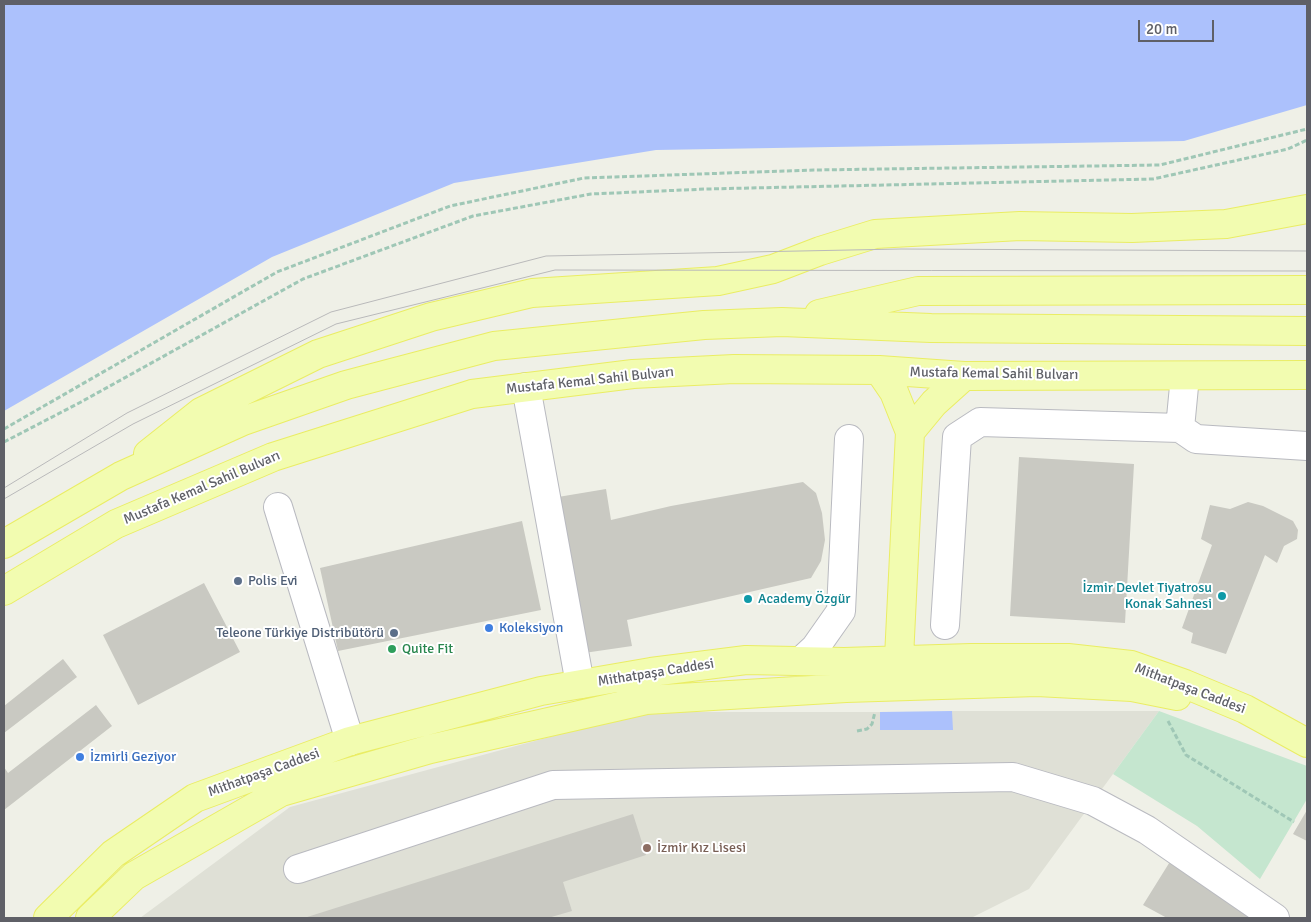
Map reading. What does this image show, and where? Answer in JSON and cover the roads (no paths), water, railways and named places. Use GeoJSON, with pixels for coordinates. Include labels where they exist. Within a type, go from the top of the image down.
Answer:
{"type":"FeatureCollection","features":[{"type":"Feature","properties":{"kind":"main road"},"geometry":{"type":"LineString","coordinates":[[121,476],[201,412],[318,354],[431,317],[532,293],[718,281],[773,269],[820,251],[875,234],[1020,226],[1132,228],[1226,224],[1307,209]]}},
{"type":"Feature","properties":{"kind":"main road"},"geometry":{"type":"LineString","coordinates":[[782,322],[918,291],[1307,290]]}},
{"type":"Feature","properties":{"kind":"main road"},"geometry":{"type":"LineString","coordinates":[[4,544],[121,476],[243,421],[346,385],[494,346],[704,325],[782,322],[931,328],[1307,331]]}},
{"type":"Feature","properties":{"kind":"main road","name":"Mustafa Kemal Sahil Bulvarı"},"geometry":{"type":"LineString","coordinates":[[4,591],[116,524],[273,457],[472,394],[642,373],[734,369],[879,370],[964,376],[1307,375]]}},
{"type":"Feature","properties":{"kind":"main road"},"geometry":{"type":"LineString","coordinates":[[879,370],[894,392],[910,432],[898,673]]}},
{"type":"Feature","properties":{"kind":"main road"},"geometry":{"type":"LineString","coordinates":[[910,432],[934,403],[964,376]]}},
{"type":"Feature","properties":{"kind":"main road","name":"Mithatpaşa Caddesi"},"geometry":{"type":"LineString","coordinates":[[90,918],[134,876],[281,792],[430,750],[646,700],[898,673],[1068,658],[1130,665],[1185,684],[1245,709],[1307,743]]}},
{"type":"Feature","properties":{"kind":"main road","name":"Mithatpaşa Caddesi"},"geometry":{"type":"LineString","coordinates":[[48,918],[113,854],[195,798],[350,741],[541,691],[651,672],[746,660],[801,661],[898,673],[1140,689],[1184,697],[1251,726],[1307,758]]}},
{"type":"Feature","properties":{"kind":"lane"},"geometry":{"type":"LineString","coordinates":[[1180,428],[1185,376]]}},
{"type":"Feature","properties":{"kind":"lane"},"geometry":{"type":"LineString","coordinates":[[526,387],[580,684]]}},
{"type":"Feature","properties":{"kind":"lane"},"geometry":{"type":"LineString","coordinates":[[946,626],[957,437],[980,422],[1180,428],[1196,439],[1307,446]]}},
{"type":"Feature","properties":{"kind":"lane"},"geometry":{"type":"LineString","coordinates":[[801,661],[815,648],[841,611],[849,439]]}},
{"type":"Feature","properties":{"kind":"lane"},"geometry":{"type":"LineString","coordinates":[[278,507],[350,741]]}},
{"type":"Feature","properties":{"kind":"lane"},"geometry":{"type":"LineString","coordinates":[[298,869],[553,785],[1013,777],[1093,801],[1147,830],[1275,918]]}},
{"type":"Feature","properties":{"kind":"water"},"geometry":{"type":"Polygon","coordinates":[[[4,4],[1307,4],[1307,105],[1184,141],[656,150],[454,183],[272,257],[4,411],[4,4]]]}},
{"type":"Feature","properties":{"kind":"water"},"geometry":{"type":"Polygon","coordinates":[[[952,711],[953,730],[880,730],[880,712],[952,711]]]}},
{"type":"Feature","properties":{"kind":"tram line"},"geometry":{"type":"LineString","coordinates":[[4,488],[127,413],[331,312],[546,256],[901,249],[1307,251]]}},
{"type":"Feature","properties":{"kind":"tram line"},"geometry":{"type":"LineString","coordinates":[[4,499],[133,424],[336,324],[555,270],[1307,271]]}},
{"type":"Feature","properties":{"kind":"place","name":"Polis Evi"},"geometry":{"type":"Point","coordinates":[238,581]}},
{"type":"Feature","properties":{"kind":"place","name":"İzmir Devlet Tiyatrosu Konak Sahnesi"},"geometry":{"type":"Point","coordinates":[1222,596]}},
{"type":"Feature","properties":{"kind":"place","name":"Academy Özgür"},"geometry":{"type":"Point","coordinates":[748,599]}},
{"type":"Feature","properties":{"kind":"place","name":"Koleksiyon"},"geometry":{"type":"Point","coordinates":[489,628]}},
{"type":"Feature","properties":{"kind":"place","name":"Teleone Türkiye Distribütörü"},"geometry":{"type":"Point","coordinates":[394,633]}},
{"type":"Feature","properties":{"kind":"place","name":"Quite Fit"},"geometry":{"type":"Point","coordinates":[392,649]}},
{"type":"Feature","properties":{"kind":"place","name":"İzmirli Geziyor"},"geometry":{"type":"Point","coordinates":[80,757]}},
{"type":"Feature","properties":{"kind":"place","name":"İzmir Kız Lisesi"},"geometry":{"type":"Point","coordinates":[647,848]}}]}
